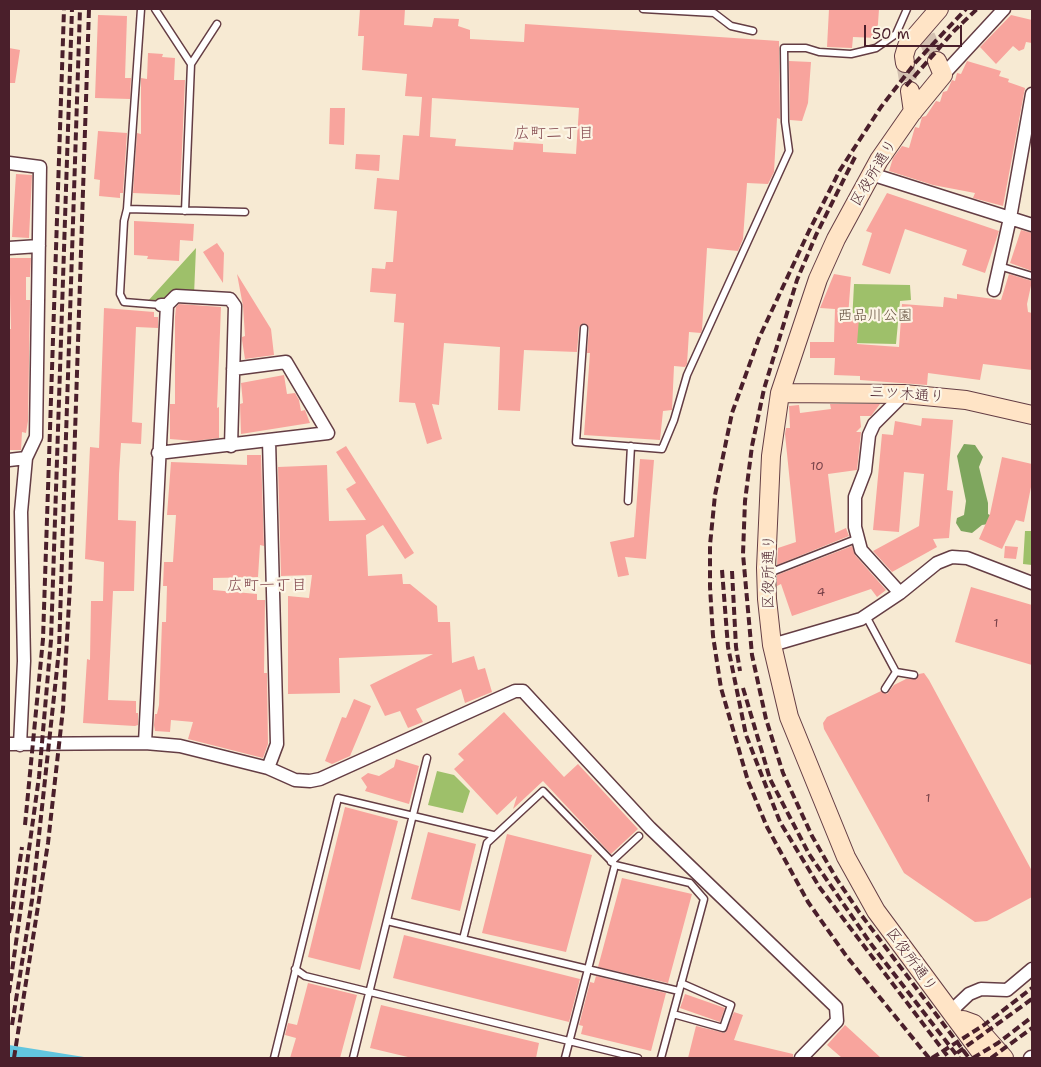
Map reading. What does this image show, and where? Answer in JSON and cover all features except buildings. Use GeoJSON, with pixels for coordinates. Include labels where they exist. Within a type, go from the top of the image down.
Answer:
{"type":"FeatureCollection","features":[{"type":"Feature","properties":{"kind":"street"},"geometry":{"type":"LineString","coordinates":[[940,68],[1004,9]]}},
{"type":"Feature","properties":{"kind":"street"},"geometry":{"type":"LineString","coordinates":[[926,36],[936,12]]}},
{"type":"Feature","properties":{"kind":"street"},"geometry":{"type":"LineString","coordinates":[[905,63],[904,56],[907,46],[916,33],[936,12]]}},
{"type":"Feature","properties":{"kind":"street","name":"区役所通り"},"geometry":{"type":"LineString","coordinates":[[940,68],[871,174],[836,239],[818,279],[780,393],[771,456],[766,574],[772,645],[790,717],[846,857],[876,911],[986,1058]]}},
{"type":"Feature","properties":{"kind":"street"},"geometry":{"type":"LineString","coordinates":[[910,91],[913,112]]}},
{"type":"Feature","properties":{"kind":"street"},"geometry":{"type":"LineString","coordinates":[[994,290],[1010,218],[1032,94]]}},
{"type":"Feature","properties":{"kind":"street"},"geometry":{"type":"LineString","coordinates":[[9,163],[40,167],[36,437],[26,458],[20,512],[24,661],[14,744],[145,743],[180,746],[268,768],[295,780],[310,781],[320,779],[515,690],[523,691],[644,822],[836,1007],[836,1021],[801,1058]]}},
{"type":"Feature","properties":{"kind":"street"},"geometry":{"type":"LineString","coordinates":[[871,174],[1032,225]]}},
{"type":"Feature","properties":{"kind":"street"},"geometry":{"type":"LineString","coordinates":[[9,248],[39,246]]}},
{"type":"Feature","properties":{"kind":"street"},"geometry":{"type":"LineString","coordinates":[[145,743],[164,305],[176,296],[230,299],[235,306],[231,446]]}},
{"type":"Feature","properties":{"kind":"street"},"geometry":{"type":"LineString","coordinates":[[158,453],[231,446],[328,433],[286,362],[233,369]]}},
{"type":"Feature","properties":{"kind":"street","name":"三ツ木通り"},"geometry":{"type":"LineString","coordinates":[[780,393],[904,394],[966,400],[1032,414]]}},
{"type":"Feature","properties":{"kind":"street"},"geometry":{"type":"LineString","coordinates":[[900,593],[861,550],[856,539],[856,497],[865,471],[869,435],[874,424],[904,394]]}},
{"type":"Feature","properties":{"kind":"street"},"geometry":{"type":"LineString","coordinates":[[268,768],[277,744],[269,440]]}},
{"type":"Feature","properties":{"kind":"street"},"geometry":{"type":"LineString","coordinates":[[9,460],[26,458]]}},
{"type":"Feature","properties":{"kind":"street"},"geometry":{"type":"LineString","coordinates":[[772,645],[866,616],[900,593],[937,563],[952,557],[967,558],[1032,583]]}},
{"type":"Feature","properties":{"kind":"street"},"geometry":{"type":"LineString","coordinates":[[1004,1058],[974,1024],[952,1015],[969,994],[981,989],[1007,990],[1032,969]]}},
{"type":"Feature","properties":{"kind":"lane"},"geometry":{"type":"LineString","coordinates":[[141,9],[120,294],[124,302],[164,305]]}},
{"type":"Feature","properties":{"kind":"lane"},"geometry":{"type":"LineString","coordinates":[[155,9],[191,64]]}},
{"type":"Feature","properties":{"kind":"lane"},"geometry":{"type":"LineString","coordinates":[[643,9],[714,13],[731,26],[753,32]]}},
{"type":"Feature","properties":{"kind":"lane"},"geometry":{"type":"LineString","coordinates":[[584,328],[576,442],[662,449],[674,420],[687,375],[789,151],[785,122],[784,48],[806,48],[819,52],[850,54],[876,48],[896,34],[907,9]]}},
{"type":"Feature","properties":{"kind":"lane"},"geometry":{"type":"LineString","coordinates":[[185,211],[191,64],[217,24]]}},
{"type":"Feature","properties":{"kind":"lane"},"geometry":{"type":"LineString","coordinates":[[127,209],[245,212]]}},
{"type":"Feature","properties":{"kind":"lane"},"geometry":{"type":"LineString","coordinates":[[999,266],[1032,276]]}},
{"type":"Feature","properties":{"kind":"lane"},"geometry":{"type":"LineString","coordinates":[[628,502],[631,446]]}},
{"type":"Feature","properties":{"kind":"lane"},"geometry":{"type":"LineString","coordinates":[[766,574],[856,539]]}},
{"type":"Feature","properties":{"kind":"lane"},"geometry":{"type":"LineString","coordinates":[[866,616],[896,672]]}},
{"type":"Feature","properties":{"kind":"lane"},"geometry":{"type":"LineString","coordinates":[[896,672],[914,675]]}},
{"type":"Feature","properties":{"kind":"lane"},"geometry":{"type":"LineString","coordinates":[[885,689],[896,672]]}},
{"type":"Feature","properties":{"kind":"lane"},"geometry":{"type":"LineString","coordinates":[[354,1058],[427,758]]}},
{"type":"Feature","properties":{"kind":"lane"},"geometry":{"type":"LineString","coordinates":[[463,939],[487,842],[543,792],[613,863],[690,883],[704,899],[660,1058]]}},
{"type":"Feature","properties":{"kind":"lane"},"geometry":{"type":"LineString","coordinates":[[274,1058],[338,798],[412,814],[493,835]]}},
{"type":"Feature","properties":{"kind":"lane"},"geometry":{"type":"LineString","coordinates":[[565,1058],[613,863],[639,836]]}},
{"type":"Feature","properties":{"kind":"lane"},"geometry":{"type":"LineString","coordinates":[[387,921],[679,991]]}},
{"type":"Feature","properties":{"kind":"lane"},"geometry":{"type":"LineString","coordinates":[[295,969],[305,976],[370,993],[638,1058]]}},
{"type":"Feature","properties":{"kind":"lane"},"geometry":{"type":"LineString","coordinates":[[673,1014],[723,1028],[731,1005],[681,983]]}},
{"type":"Feature","properties":{"kind":"green space"},"geometry":{"type":"Polygon","coordinates":[[[196,248],[194,295],[166,303],[147,302],[196,248]]]}},
{"type":"Feature","properties":{"kind":"green space","name":"西品川公園"},"geometry":{"type":"Polygon","coordinates":[[[854,284],[910,285],[911,300],[900,301],[896,344],[851,343],[854,284]]]}},
{"type":"Feature","properties":{"kind":"green space"},"geometry":{"type":"Polygon","coordinates":[[[964,444],[975,445],[983,457],[979,467],[988,503],[988,514],[995,518],[995,523],[982,525],[972,533],[961,531],[956,523],[957,518],[964,515],[966,501],[957,456],[964,444]]]}},
{"type":"Feature","properties":{"kind":"green space"},"geometry":{"type":"Polygon","coordinates":[[[1025,531],[1032,531],[1032,565],[1023,564],[1025,531]]]}},
{"type":"Feature","properties":{"kind":"green space"},"geometry":{"type":"Polygon","coordinates":[[[437,771],[454,775],[470,791],[463,813],[428,805],[437,771]]]}},
{"type":"Feature","properties":{"kind":"water"},"geometry":{"type":"Polygon","coordinates":[[[9,1045],[84,1057],[87,1058],[9,1058],[9,1045]]]}},
{"type":"Feature","properties":{"kind":"tunnel"},"geometry":{"type":"LineString","coordinates":[[926,36],[937,61]]}},
{"type":"Feature","properties":{"kind":"tunnel"},"geometry":{"type":"LineString","coordinates":[[905,63],[910,91]]}},
{"type":"Feature","properties":{"kind":"railway"},"geometry":{"type":"LineString","coordinates":[[25,825],[43,639],[64,9]]}},
{"type":"Feature","properties":{"kind":"railway"},"geometry":{"type":"LineString","coordinates":[[9,993],[39,777],[51,640],[72,9]]}},
{"type":"Feature","properties":{"kind":"railway"},"geometry":{"type":"LineString","coordinates":[[12,1025],[32,900],[59,650],[80,9]]}},
{"type":"Feature","properties":{"kind":"railway"},"geometry":{"type":"LineString","coordinates":[[14,1058],[48,843],[63,709],[70,585],[89,9]]}},
{"type":"Feature","properties":{"kind":"railway"},"geometry":{"type":"LineString","coordinates":[[929,1058],[847,957],[808,902],[767,827],[748,781],[721,688],[713,636],[710,545],[715,495],[732,413],[759,338],[809,231],[840,170],[881,107],[915,63],[966,9]]}},
{"type":"Feature","properties":{"kind":"railway"},"geometry":{"type":"LineString","coordinates":[[906,86],[954,31],[977,9]]}},
{"type":"Feature","properties":{"kind":"railway"},"geometry":{"type":"LineString","coordinates":[[855,157],[816,235],[797,280],[764,389],[752,446],[745,501],[743,554],[752,655],[766,719],[783,773],[812,836],[836,878],[859,912],[969,1058]]}},
{"type":"Feature","properties":{"kind":"railway"},"geometry":{"type":"LineString","coordinates":[[722,570],[728,647],[746,735],[780,822],[820,888],[949,1058]]}},
{"type":"Feature","properties":{"kind":"railway"},"geometry":{"type":"LineString","coordinates":[[732,571],[736,647],[740,671]]}},
{"type":"Feature","properties":{"kind":"railway"},"geometry":{"type":"LineString","coordinates":[[743,688],[770,779],[809,854],[871,944],[959,1058]]}},
{"type":"Feature","properties":{"kind":"railway"},"geometry":{"type":"LineString","coordinates":[[9,933],[22,847]]}},
{"type":"Feature","properties":{"kind":"railway"},"geometry":{"type":"LineString","coordinates":[[932,1058],[984,1025],[1032,988]]}},
{"type":"Feature","properties":{"kind":"railway"},"geometry":{"type":"LineString","coordinates":[[957,1053],[1032,999]]}},
{"type":"Feature","properties":{"kind":"railway"},"geometry":{"type":"LineString","coordinates":[[973,1058],[998,1043],[1032,1017]]}},
{"type":"Feature","properties":{"kind":"railway"},"geometry":{"type":"LineString","coordinates":[[991,1058],[1032,1028]]}},
{"type":"Feature","properties":{"kind":"district","name":"広町二丁目"},"geometry":{"type":"Point","coordinates":[554,134]}},
{"type":"Feature","properties":{"kind":"district","name":"広町一丁目"},"geometry":{"type":"Point","coordinates":[267,586]}}]}
